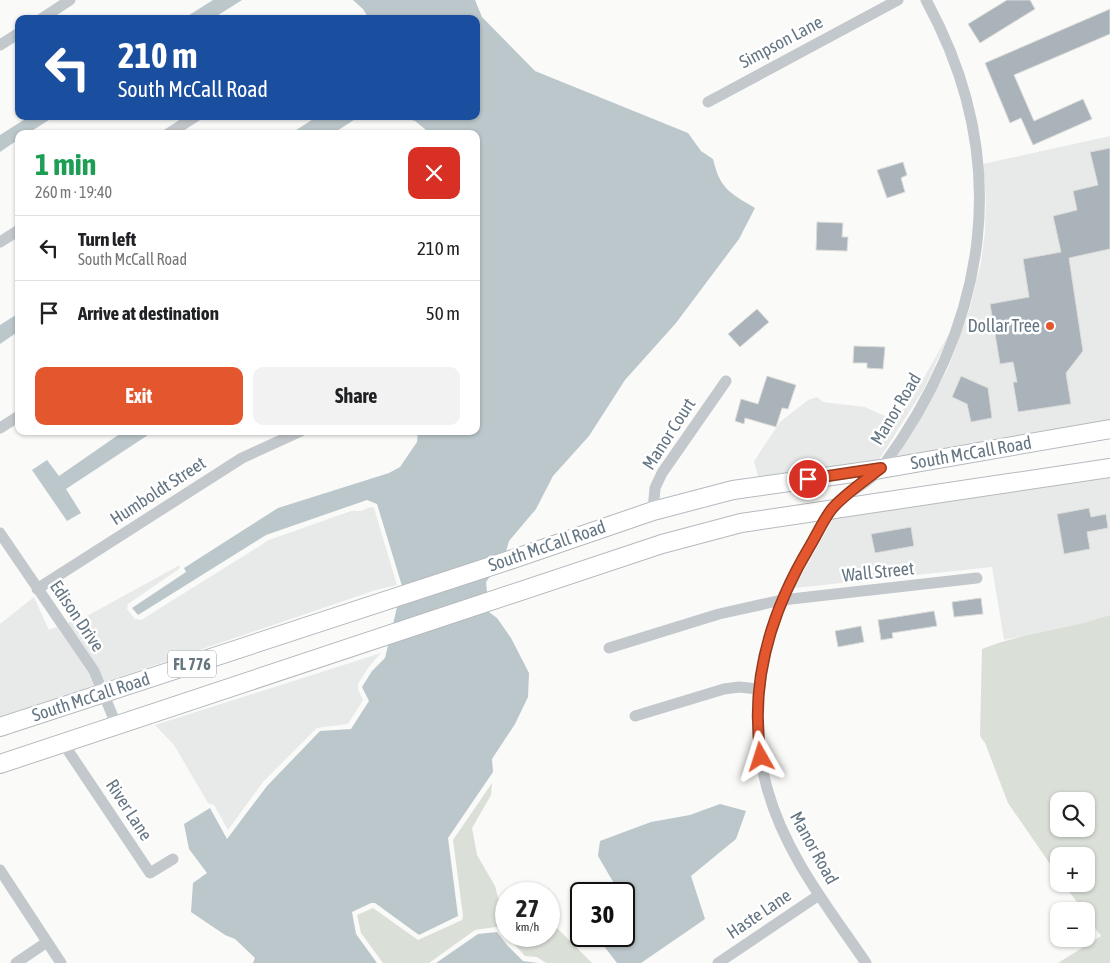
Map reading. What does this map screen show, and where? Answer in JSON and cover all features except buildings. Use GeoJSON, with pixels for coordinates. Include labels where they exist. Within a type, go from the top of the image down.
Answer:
{"type":"FeatureCollection","features":[{"type":"Feature","properties":{"kind":"main road","name":"South McCall Road"},"geometry":{"type":"LineString","coordinates":[[0,727],[513,559],[653,511],[733,490],[881,468],[1110,429]]}},
{"type":"Feature","properties":{"kind":"main road","name":"South McCall Road"},"geometry":{"type":"LineString","coordinates":[[0,764],[662,544],[741,523],[832,508],[973,490],[1108,467]]}},
{"type":"Feature","properties":{"kind":"street"},"geometry":{"type":"LineString","coordinates":[[47,15],[70,0]]}},
{"type":"Feature","properties":{"kind":"street","name":"Simpson Lane"},"geometry":{"type":"LineString","coordinates":[[708,102],[898,0]]}},
{"type":"Feature","properties":{"kind":"street","name":"Manor Road"},"geometry":{"type":"LineString","coordinates":[[866,963],[788,846],[776,818],[767,788],[759,743],[758,689],[765,648],[782,600],[797,568],[832,508],[881,468],[930,390],[952,343],[973,276],[979,230],[979,179],[971,124],[955,65],[926,0]]}},
{"type":"Feature","properties":{"kind":"street"},"geometry":{"type":"LineString","coordinates":[[0,45],[15,36]]}},
{"type":"Feature","properties":{"kind":"street"},"geometry":{"type":"LineString","coordinates":[[174,130],[190,120]]}},
{"type":"Feature","properties":{"kind":"street"},"geometry":{"type":"LineString","coordinates":[[0,242],[15,233]]}},
{"type":"Feature","properties":{"kind":"street","name":"Manor Court"},"geometry":{"type":"LineString","coordinates":[[653,511],[655,488],[662,473],[726,381]]}},
{"type":"Feature","properties":{"kind":"street"},"geometry":{"type":"LineString","coordinates":[[0,428],[15,419]]}},
{"type":"Feature","properties":{"kind":"street","name":"Humboldt Street"},"geometry":{"type":"LineString","coordinates":[[37,589],[242,458],[292,435]]}},
{"type":"Feature","properties":{"kind":"street","name":"Edison Drive"},"geometry":{"type":"LineString","coordinates":[[0,533],[94,671],[116,724]]}},
{"type":"Feature","properties":{"kind":"street","name":"Wall Street"},"geometry":{"type":"LineString","coordinates":[[609,648],[719,614],[782,600],[977,578]]}},
{"type":"Feature","properties":{"kind":"street"},"geometry":{"type":"LineString","coordinates":[[635,716],[724,689],[739,687],[758,689]]}},
{"type":"Feature","properties":{"kind":"street","name":"River Lane"},"geometry":{"type":"LineString","coordinates":[[63,743],[150,874],[173,859]]}},
{"type":"Feature","properties":{"kind":"street"},"geometry":{"type":"LineString","coordinates":[[0,870],[61,963]]}},
{"type":"Feature","properties":{"kind":"street","name":"Haste Lane"},"geometry":{"type":"LineString","coordinates":[[718,963],[819,895]]}},
{"type":"Feature","properties":{"kind":"street"},"geometry":{"type":"LineString","coordinates":[[16,963],[47,942]]}},
{"type":"Feature","properties":{"kind":"shaded area"},"geometry":{"type":"Polygon","coordinates":[[[213,0],[242,0],[218,15],[189,15],[213,0]]]}},
{"type":"Feature","properties":{"kind":"shaded area"},"geometry":{"type":"Polygon","coordinates":[[[353,0],[475,0],[482,17],[535,71],[688,133],[701,151],[713,159],[719,177],[727,189],[755,208],[739,239],[676,323],[625,380],[589,436],[553,476],[536,509],[509,541],[505,555],[486,582],[489,612],[497,618],[511,638],[529,673],[528,697],[515,724],[492,759],[493,772],[448,838],[458,916],[419,935],[375,903],[371,903],[352,912],[356,934],[377,963],[253,963],[255,958],[235,939],[225,935],[191,912],[193,883],[207,873],[189,849],[184,824],[210,808],[227,839],[267,786],[320,731],[351,729],[369,701],[362,687],[372,671],[385,658],[402,586],[377,504],[367,500],[266,535],[138,615],[132,608],[186,572],[184,568],[278,508],[389,473],[400,467],[417,442],[418,435],[480,435],[480,130],[426,130],[412,120],[480,120],[480,15],[367,15],[353,0]]]}},
{"type":"Feature","properties":{"kind":"shaded area"},"geometry":{"type":"Polygon","coordinates":[[[24,120],[49,120],[33,130],[15,130],[15,142],[0,152],[0,135],[24,120]]]}},
{"type":"Feature","properties":{"kind":"shaded area"},"geometry":{"type":"Polygon","coordinates":[[[312,120],[354,120],[338,130],[296,130],[312,120]]]}},
{"type":"Feature","properties":{"kind":"shaded area"},"geometry":{"type":"Polygon","coordinates":[[[1110,136],[1110,423],[894,460],[935,393],[949,366],[970,308],[981,262],[985,232],[986,200],[983,164],[1110,136]]]}},
{"type":"Feature","properties":{"kind":"shaded area"},"geometry":{"type":"Polygon","coordinates":[[[15,316],[15,334],[0,344],[0,325],[15,316]]]}},
{"type":"Feature","properties":{"kind":"shaded area"},"geometry":{"type":"Polygon","coordinates":[[[950,332],[925,387],[877,463],[759,480],[754,462],[760,452],[780,422],[808,400],[817,397],[823,402],[865,407],[889,418],[907,407],[950,332]]]}},
{"type":"Feature","properties":{"kind":"shaded area"},"geometry":{"type":"Polygon","coordinates":[[[118,435],[148,435],[66,489],[81,513],[67,521],[32,470],[47,460],[59,476],[118,435]]]}},
{"type":"Feature","properties":{"kind":"shaded area"},"geometry":{"type":"Polygon","coordinates":[[[1110,477],[1110,615],[1090,622],[1004,640],[992,567],[794,588],[836,514],[1110,477]]]}},
{"type":"Feature","properties":{"kind":"shaded area"},"geometry":{"type":"Polygon","coordinates":[[[371,507],[374,508],[397,585],[376,590],[105,682],[98,668],[67,623],[87,616],[180,565],[179,569],[128,604],[127,609],[135,619],[141,620],[269,540],[351,511],[361,511],[371,507]]]}},
{"type":"Feature","properties":{"kind":"shaded area"},"geometry":{"type":"Polygon","coordinates":[[[34,597],[49,630],[57,627],[89,674],[94,686],[0,717],[0,624],[34,597]]]}},
{"type":"Feature","properties":{"kind":"shaded area"},"geometry":{"type":"Polygon","coordinates":[[[1110,615],[1110,963],[1058,963],[1083,947],[1095,947],[1095,940],[1101,936],[1095,928],[1095,902],[1077,902],[1070,892],[1095,892],[1095,847],[1050,847],[1050,864],[1008,803],[985,743],[980,736],[982,649],[1013,639],[1110,615]]]}},
{"type":"Feature","properties":{"kind":"shaded area"},"geometry":{"type":"Polygon","coordinates":[[[381,653],[368,668],[358,684],[363,700],[348,724],[317,728],[263,782],[228,830],[214,805],[208,803],[174,745],[155,725],[381,653]]]}},
{"type":"Feature","properties":{"kind":"shaded area"},"geometry":{"type":"Polygon","coordinates":[[[492,783],[491,795],[472,828],[477,855],[495,886],[495,927],[475,930],[429,963],[383,963],[361,933],[357,915],[373,908],[418,940],[462,920],[453,840],[492,783]]]}},
{"type":"Feature","properties":{"kind":"shaded area"},"geometry":{"type":"Polygon","coordinates":[[[720,804],[746,811],[736,839],[691,876],[705,919],[641,963],[617,963],[605,947],[635,947],[635,882],[613,882],[598,856],[600,841],[651,822],[690,815],[720,804]]]}},
{"type":"Feature","properties":{"kind":"shaded area"},"geometry":{"type":"Polygon","coordinates":[[[560,931],[570,941],[570,947],[576,947],[592,963],[546,963],[537,957],[525,956],[517,947],[560,947],[560,931]]]}},
{"type":"Feature","properties":{"kind":"shaded area"},"geometry":{"type":"Polygon","coordinates":[[[495,932],[495,947],[509,947],[523,961],[538,963],[436,963],[478,934],[495,932]]]}},
{"type":"Feature","properties":{"kind":"place","name":"Dollar Tree"},"geometry":{"type":"Point","coordinates":[1050,326]}},
{"type":"Feature","properties":{"kind":"route"},"geometry":{"type":"LineString","coordinates":[[761,757],[757,712],[758,689],[765,648],[782,600],[797,568],[832,508],[881,468],[808,479]]}}]}
